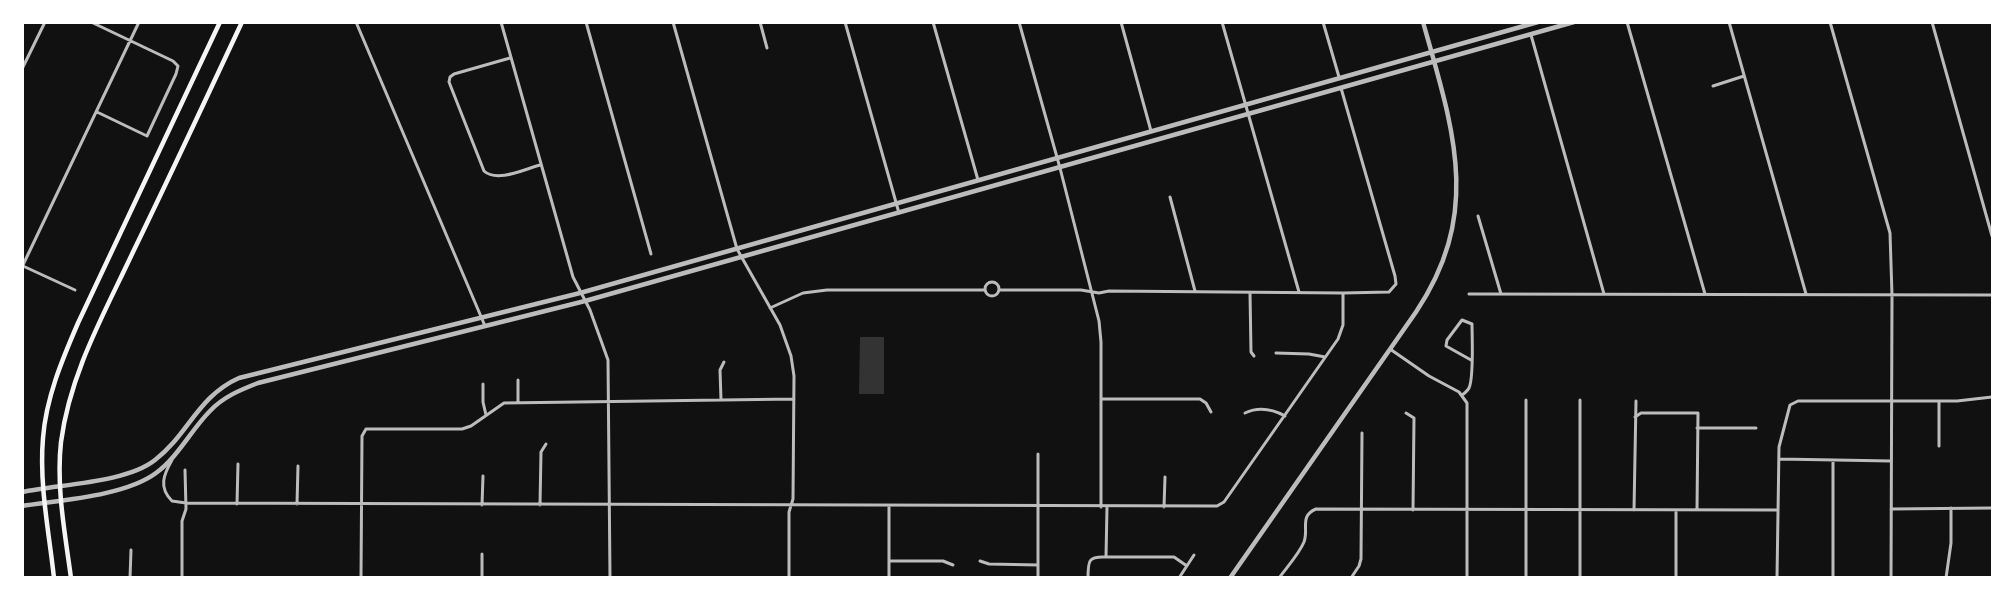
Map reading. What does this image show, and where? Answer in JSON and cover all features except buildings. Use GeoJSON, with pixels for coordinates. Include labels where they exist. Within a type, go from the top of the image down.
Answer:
{"type":"FeatureCollection","features":[{"type":"Feature","properties":{"kind":"main road"},"geometry":{"type":"LineString","coordinates":[[54,578],[45,502],[43,437],[51,392],[61,361],[220,22]]}},
{"type":"Feature","properties":{"kind":"main road"},"geometry":{"type":"LineString","coordinates":[[71,578],[60,485],[62,438],[69,399],[78,370],[242,22]]}},
{"type":"Feature","properties":{"kind":"street"},"geometry":{"type":"LineString","coordinates":[[22,69],[45,22]]}},
{"type":"Feature","properties":{"kind":"street"},"geometry":{"type":"LineString","coordinates":[[91,22],[173,61],[178,66],[147,136],[97,112]]}},
{"type":"Feature","properties":{"kind":"street"},"geometry":{"type":"LineString","coordinates":[[75,290],[23,266],[139,22]]}},
{"type":"Feature","properties":{"kind":"street"},"geometry":{"type":"LineString","coordinates":[[356,22],[485,326]]}},
{"type":"Feature","properties":{"kind":"street"},"geometry":{"type":"LineString","coordinates":[[501,22],[573,277],[591,312],[608,360],[610,578]]}},
{"type":"Feature","properties":{"kind":"street"},"geometry":{"type":"LineString","coordinates":[[586,22],[651,254]]}},
{"type":"Feature","properties":{"kind":"street"},"geometry":{"type":"LineString","coordinates":[[673,22],[737,249],[785,335],[791,356],[794,376],[794,499],[789,512],[789,578]]}},
{"type":"Feature","properties":{"kind":"street"},"geometry":{"type":"LineString","coordinates":[[760,22],[767,48]]}},
{"type":"Feature","properties":{"kind":"street"},"geometry":{"type":"LineString","coordinates":[[845,22],[899,213]]}},
{"type":"Feature","properties":{"kind":"street"},"geometry":{"type":"LineString","coordinates":[[933,22],[979,181]]}},
{"type":"Feature","properties":{"kind":"street"},"geometry":{"type":"LineString","coordinates":[[1019,22],[1060,168],[1100,332],[1101,507]]}},
{"type":"Feature","properties":{"kind":"street"},"geometry":{"type":"LineString","coordinates":[[1121,22],[1152,132]]}},
{"type":"Feature","properties":{"kind":"street"},"geometry":{"type":"LineString","coordinates":[[1222,22],[1299,292]]}},
{"type":"Feature","properties":{"kind":"street"},"geometry":{"type":"LineString","coordinates":[[1323,22],[1340,79]]}},
{"type":"Feature","properties":{"kind":"street"},"geometry":{"type":"LineString","coordinates":[[1230,578],[1425,300],[1448,247],[1455,212],[1457,168],[1454,138],[1423,22]]}},
{"type":"Feature","properties":{"kind":"street"},"geometry":{"type":"LineString","coordinates":[[22,492],[125,475],[146,466],[168,448],[211,396],[229,382],[239,378],[580,293],[1538,22]]}},
{"type":"Feature","properties":{"kind":"street"},"geometry":{"type":"LineString","coordinates":[[22,506],[135,485],[158,472],[209,411],[242,389],[258,383],[585,301],[1574,22]]}},
{"type":"Feature","properties":{"kind":"street"},"geometry":{"type":"LineString","coordinates":[[1627,22],[1705,294]]}},
{"type":"Feature","properties":{"kind":"street"},"geometry":{"type":"LineString","coordinates":[[1729,22],[1806,294]]}},
{"type":"Feature","properties":{"kind":"street"},"geometry":{"type":"LineString","coordinates":[[1830,22],[1888,227],[1891,246],[1893,295],[1891,578]]}},
{"type":"Feature","properties":{"kind":"street"},"geometry":{"type":"LineString","coordinates":[[1932,22],[1992,236]]}},
{"type":"Feature","properties":{"kind":"street"},"geometry":{"type":"LineString","coordinates":[[1531,35],[1604,294]]}},
{"type":"Feature","properties":{"kind":"street"},"geometry":{"type":"LineString","coordinates":[[510,58],[454,74],[448,82],[484,171],[488,175],[496,177],[540,165]]}},
{"type":"Feature","properties":{"kind":"street"},"geometry":{"type":"LineString","coordinates":[[1713,86],[1744,76]]}},
{"type":"Feature","properties":{"kind":"street"},"geometry":{"type":"LineString","coordinates":[[999,290],[1386,293],[1392,290],[1396,284],[1395,276],[1341,88]]}},
{"type":"Feature","properties":{"kind":"street"},"geometry":{"type":"LineString","coordinates":[[1170,197],[1195,291]]}},
{"type":"Feature","properties":{"kind":"street"},"geometry":{"type":"LineString","coordinates":[[1478,216],[1501,294]]}},
{"type":"Feature","properties":{"kind":"street"},"geometry":{"type":"LineString","coordinates":[[985,290],[991,283],[997,285],[999,290]]}},
{"type":"Feature","properties":{"kind":"street"},"geometry":{"type":"LineString","coordinates":[[770,308],[803,293],[827,290],[985,290]]}},
{"type":"Feature","properties":{"kind":"street"},"geometry":{"type":"LineString","coordinates":[[985,290],[991,296],[997,294],[999,290]]}},
{"type":"Feature","properties":{"kind":"street"},"geometry":{"type":"LineString","coordinates":[[1250,292],[1251,352],[1254,356]]}},
{"type":"Feature","properties":{"kind":"street"},"geometry":{"type":"LineString","coordinates":[[177,452],[162,482],[164,490],[172,501],[186,503],[1218,506],[1224,502],[1285,416],[1341,332],[1343,293]]}},
{"type":"Feature","properties":{"kind":"street"},"geometry":{"type":"LineString","coordinates":[[1469,294],[1992,295]]}},
{"type":"Feature","properties":{"kind":"street"},"geometry":{"type":"LineString","coordinates":[[1462,395],[1469,388],[1472,360],[1472,324],[1464,320],[1459,322],[1447,340],[1446,346],[1472,360]]}},
{"type":"Feature","properties":{"kind":"street"},"geometry":{"type":"LineString","coordinates":[[1390,349],[1462,395],[1467,408],[1467,578]]}},
{"type":"Feature","properties":{"kind":"street"},"geometry":{"type":"LineString","coordinates":[[1276,353],[1326,357]]}},
{"type":"Feature","properties":{"kind":"street"},"geometry":{"type":"LineString","coordinates":[[721,400],[720,372],[724,362]]}},
{"type":"Feature","properties":{"kind":"street"},"geometry":{"type":"LineString","coordinates":[[518,380],[518,402]]}},
{"type":"Feature","properties":{"kind":"street"},"geometry":{"type":"LineString","coordinates":[[483,384],[486,415]]}},
{"type":"Feature","properties":{"kind":"street"},"geometry":{"type":"LineString","coordinates":[[1777,578],[1779,459],[1788,409],[1793,402],[1939,402],[1992,397]]}},
{"type":"Feature","properties":{"kind":"street"},"geometry":{"type":"LineString","coordinates":[[362,578],[362,436],[366,429],[462,429],[471,426],[502,404],[518,402],[794,399]]}},
{"type":"Feature","properties":{"kind":"street"},"geometry":{"type":"LineString","coordinates":[[1101,399],[1200,399],[1206,403],[1211,412]]}},
{"type":"Feature","properties":{"kind":"street"},"geometry":{"type":"LineString","coordinates":[[1526,400],[1526,578]]}},
{"type":"Feature","properties":{"kind":"street"},"geometry":{"type":"LineString","coordinates":[[1580,400],[1580,578]]}},
{"type":"Feature","properties":{"kind":"street"},"geometry":{"type":"LineString","coordinates":[[1634,510],[1636,401]]}},
{"type":"Feature","properties":{"kind":"street"},"geometry":{"type":"LineString","coordinates":[[1939,402],[1939,446]]}},
{"type":"Feature","properties":{"kind":"street"},"geometry":{"type":"LineString","coordinates":[[1245,413],[1253,409],[1275,411],[1285,416]]}},
{"type":"Feature","properties":{"kind":"street"},"geometry":{"type":"LineString","coordinates":[[1406,412],[1414,418],[1413,510]]}},
{"type":"Feature","properties":{"kind":"street"},"geometry":{"type":"LineString","coordinates":[[1635,417],[1641,413],[1698,413],[1697,510]]}},
{"type":"Feature","properties":{"kind":"street"},"geometry":{"type":"LineString","coordinates":[[1697,428],[1756,428]]}},
{"type":"Feature","properties":{"kind":"street"},"geometry":{"type":"LineString","coordinates":[[1351,578],[1360,562],[1362,433]]}},
{"type":"Feature","properties":{"kind":"street"},"geometry":{"type":"LineString","coordinates":[[540,505],[541,452],[546,444]]}},
{"type":"Feature","properties":{"kind":"street"},"geometry":{"type":"LineString","coordinates":[[1038,454],[1038,578]]}},
{"type":"Feature","properties":{"kind":"street"},"geometry":{"type":"LineString","coordinates":[[1779,459],[1891,460]]}},
{"type":"Feature","properties":{"kind":"street"},"geometry":{"type":"LineString","coordinates":[[1833,460],[1833,578]]}},
{"type":"Feature","properties":{"kind":"street"},"geometry":{"type":"LineString","coordinates":[[237,504],[238,464]]}},
{"type":"Feature","properties":{"kind":"street"},"geometry":{"type":"LineString","coordinates":[[297,504],[298,466]]}},
{"type":"Feature","properties":{"kind":"street"},"geometry":{"type":"LineString","coordinates":[[182,578],[182,521],[186,503],[185,470]]}},
{"type":"Feature","properties":{"kind":"street"},"geometry":{"type":"LineString","coordinates":[[482,505],[483,476]]}},
{"type":"Feature","properties":{"kind":"street"},"geometry":{"type":"LineString","coordinates":[[1164,507],[1165,477]]}},
{"type":"Feature","properties":{"kind":"street"},"geometry":{"type":"LineString","coordinates":[[889,506],[889,578]]}},
{"type":"Feature","properties":{"kind":"street"},"geometry":{"type":"LineString","coordinates":[[1106,556],[1107,507]]}},
{"type":"Feature","properties":{"kind":"street"},"geometry":{"type":"LineString","coordinates":[[1947,578],[1951,543],[1951,508]]}},
{"type":"Feature","properties":{"kind":"street"},"geometry":{"type":"LineString","coordinates":[[1891,509],[1992,508]]}},
{"type":"Feature","properties":{"kind":"street"},"geometry":{"type":"LineString","coordinates":[[1280,578],[1303,544],[1305,518],[1316,509],[1778,510]]}},
{"type":"Feature","properties":{"kind":"street"},"geometry":{"type":"LineString","coordinates":[[1676,510],[1676,578]]}},
{"type":"Feature","properties":{"kind":"street"},"geometry":{"type":"LineString","coordinates":[[130,578],[131,550]]}},
{"type":"Feature","properties":{"kind":"street"},"geometry":{"type":"LineString","coordinates":[[482,554],[482,578]]}},
{"type":"Feature","properties":{"kind":"street"},"geometry":{"type":"LineString","coordinates":[[1179,578],[1194,555]]}},
{"type":"Feature","properties":{"kind":"street"},"geometry":{"type":"LineString","coordinates":[[1088,578],[1088,565],[1096,556],[1174,557],[1187,566]]}},
{"type":"Feature","properties":{"kind":"street"},"geometry":{"type":"LineString","coordinates":[[889,561],[943,561],[953,565]]}},
{"type":"Feature","properties":{"kind":"street"},"geometry":{"type":"LineString","coordinates":[[980,561],[989,564],[1038,565]]}},
{"type":"Feature","properties":{"kind":"shaded area"},"geometry":{"type":"Polygon","coordinates":[[[860,337],[884,337],[884,394],[859,394],[860,337]]]}}]}
